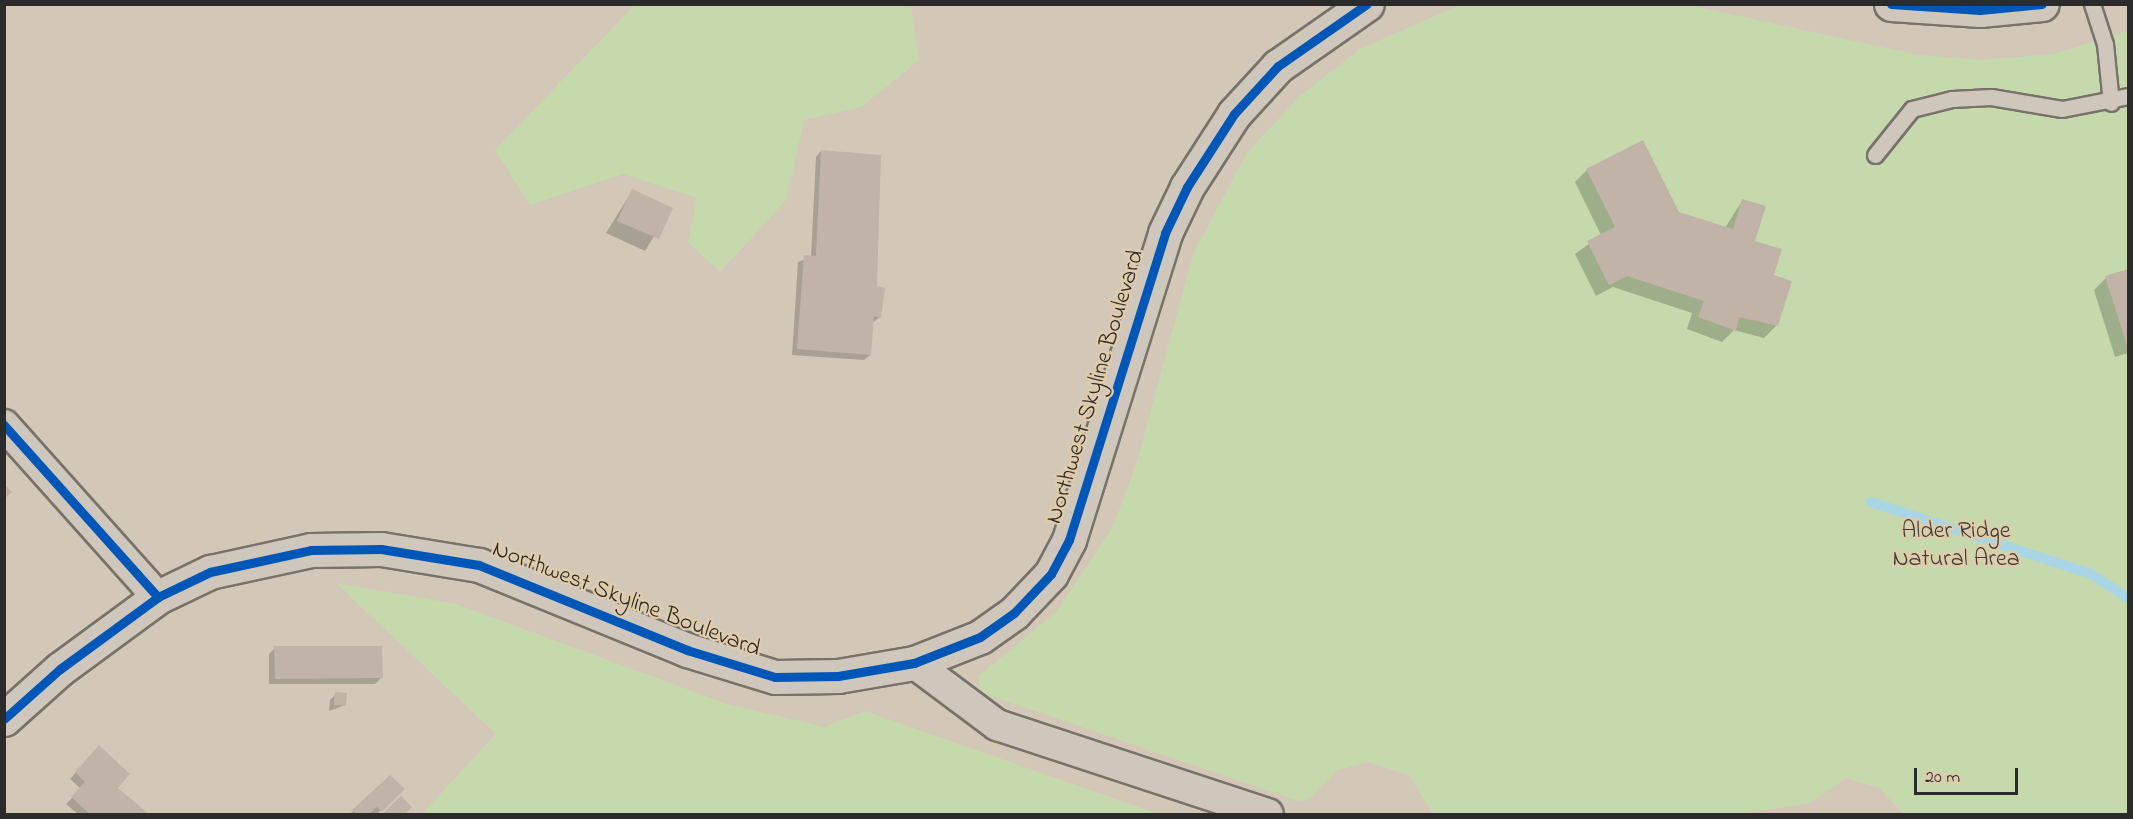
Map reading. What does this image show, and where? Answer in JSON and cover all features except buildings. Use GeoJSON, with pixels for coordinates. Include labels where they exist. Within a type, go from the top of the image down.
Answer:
{"type":"FeatureCollection","features":[{"type":"Feature","properties":{"kind":"main road","name":"Northwest Skyline Boulevard"},"geometry":{"type":"LineString","coordinates":[[4,718],[60,669],[158,597],[210,572],[257,558],[381,549],[480,565],[687,650],[775,677],[838,676],[914,663],[980,637],[1014,613],[1051,574],[1083,507],[1165,233],[1187,187],[1234,114],[1278,66],[1367,4]]}},
{"type":"Feature","properties":{"kind":"main road"},"geometry":{"type":"LineString","coordinates":[[1891,4],[1980,10],[2042,4]]}},
{"type":"Feature","properties":{"kind":"street"},"geometry":{"type":"LineString","coordinates":[[4,425],[158,597]]}},
{"type":"Feature","properties":{"kind":"street"},"geometry":{"type":"LineString","coordinates":[[914,663],[997,725],[1268,814]]}},
{"type":"Feature","properties":{"kind":"lane"},"geometry":{"type":"LineString","coordinates":[[2092,4],[2105,44],[2111,103]]}},
{"type":"Feature","properties":{"kind":"lane"},"geometry":{"type":"LineString","coordinates":[[1875,155],[1912,109],[1952,99],[1991,97],[2062,109],[2111,103],[2128,96]]}},
{"type":"Feature","properties":{"kind":"green space","name":"Alder Ridge Natural Area"},"geometry":{"type":"Polygon","coordinates":[[[1462,4],[1688,5],[1918,55],[1981,60],[2054,54],[2128,31],[2128,814],[1903,814],[1880,788],[1846,778],[1810,803],[1740,814],[1433,814],[1410,776],[1369,762],[1338,770],[1309,799],[1299,801],[982,693],[978,677],[1056,612],[1113,527],[1137,462],[1193,255],[1246,154],[1300,96],[1360,49],[1462,4]]]}},
{"type":"Feature","properties":{"kind":"green space"},"geometry":{"type":"Polygon","coordinates":[[[635,5],[911,5],[919,60],[861,107],[804,120],[786,200],[720,272],[688,242],[697,198],[623,174],[530,205],[495,150],[635,5]]]}},
{"type":"Feature","properties":{"kind":"green space"},"geometry":{"type":"Polygon","coordinates":[[[336,583],[456,604],[727,704],[824,727],[865,711],[1158,814],[422,814],[496,734],[336,583]]]}},
{"type":"Feature","properties":{"kind":"waterway"},"geometry":{"type":"LineString","coordinates":[[1871,502],[2091,574],[2128,598]]}},
{"type":"Feature","properties":{"kind":"cycle path"},"geometry":{"type":"LineString","coordinates":[[4,719],[60,669],[158,597],[210,572],[311,550],[381,549],[479,565],[687,650],[775,677],[838,676],[914,663],[980,637],[1014,613],[1051,574],[1069,540],[1165,233],[1187,187],[1234,114],[1278,66],[1367,4]]}},
{"type":"Feature","properties":{"kind":"cycle path"},"geometry":{"type":"LineString","coordinates":[[1891,4],[1980,10],[2042,4]]}},
{"type":"Feature","properties":{"kind":"cycle path"},"geometry":{"type":"LineString","coordinates":[[4,425],[158,597]]}}]}
